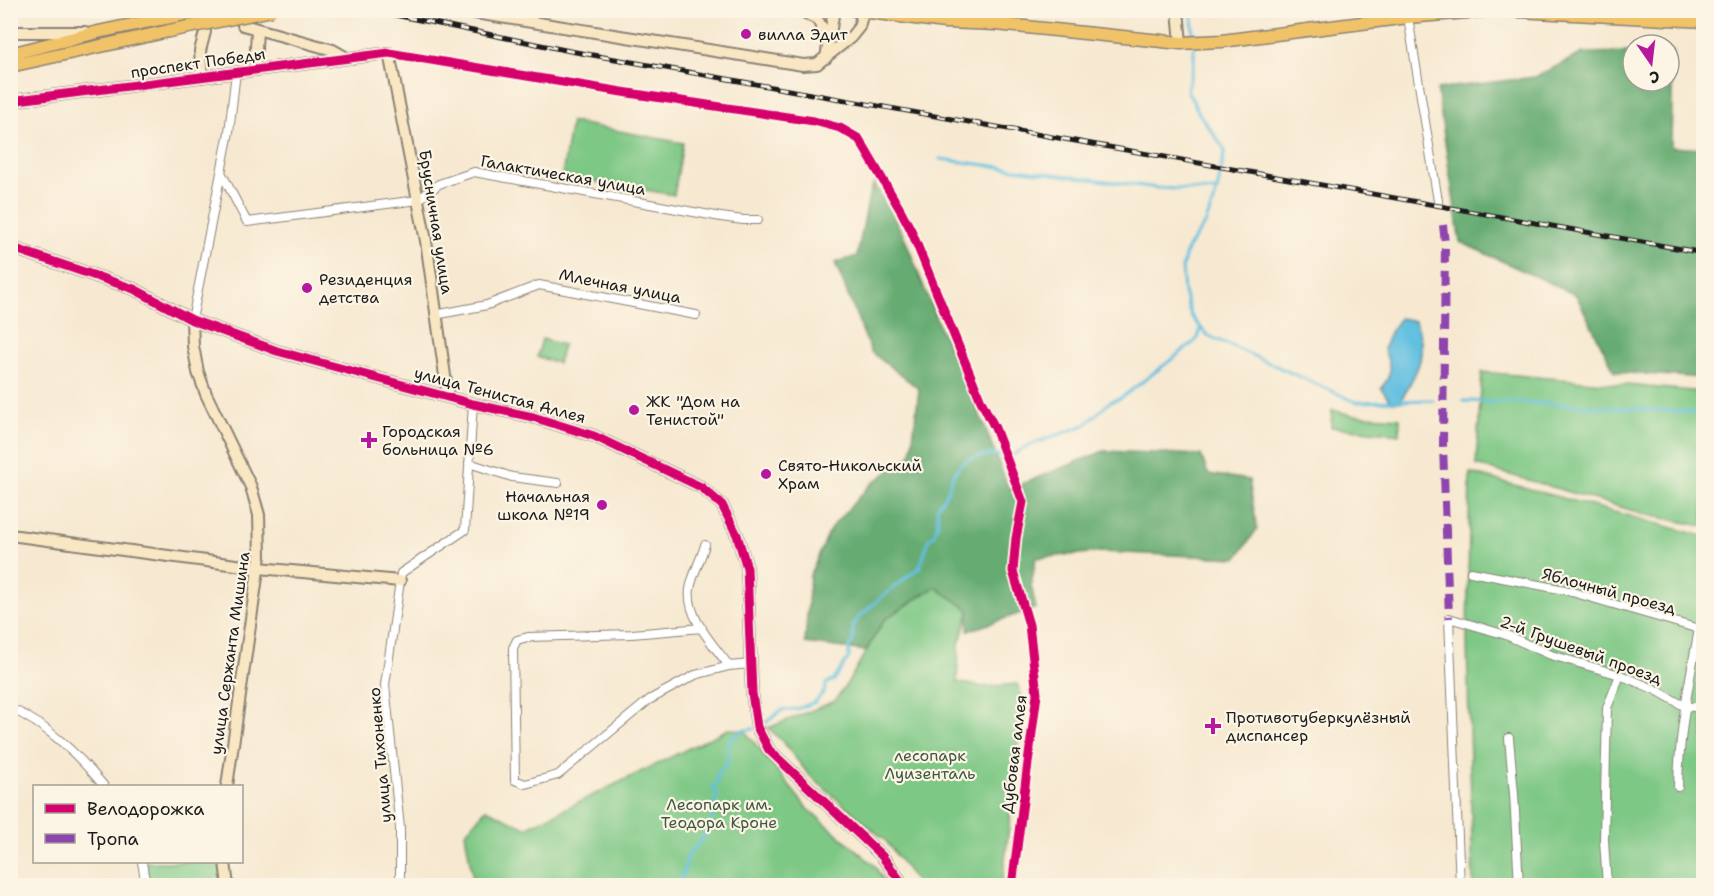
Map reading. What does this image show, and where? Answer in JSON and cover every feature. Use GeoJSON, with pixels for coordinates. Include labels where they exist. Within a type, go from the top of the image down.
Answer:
{"type":"FeatureCollection","features":[{"type":"Feature","properties":{"kind":"main road"},"geometry":{"type":"LineString","coordinates":[[10,54],[98,32],[204,10]]}},
{"type":"Feature","properties":{"kind":"main road","name":"проспект Победы"},"geometry":{"type":"LineString","coordinates":[[10,66],[272,10]]}},
{"type":"Feature","properties":{"kind":"main road"},"geometry":{"type":"LineString","coordinates":[[928,10],[979,18],[996,24]]}},
{"type":"Feature","properties":{"kind":"main road"},"geometry":{"type":"LineString","coordinates":[[859,11],[945,22],[996,24],[1181,44],[1408,17],[1492,10]]}},
{"type":"Feature","properties":{"kind":"main road"},"geometry":{"type":"LineString","coordinates":[[1501,10],[1704,21]]}},
{"type":"Feature","properties":{"kind":"street"},"geometry":{"type":"LineString","coordinates":[[456,10],[803,65],[818,64],[860,27],[859,11]]}},
{"type":"Feature","properties":{"kind":"street"},"geometry":{"type":"LineString","coordinates":[[798,10],[817,19],[829,39]]}},
{"type":"Feature","properties":{"kind":"street"},"geometry":{"type":"LineString","coordinates":[[826,58],[834,10]]}},
{"type":"Feature","properties":{"kind":"street"},"geometry":{"type":"LineString","coordinates":[[1178,10],[1181,44]]}},
{"type":"Feature","properties":{"kind":"street"},"geometry":{"type":"LineString","coordinates":[[1408,17],[1438,201]]}},
{"type":"Feature","properties":{"kind":"street","name":"проспект Победы"},"geometry":{"type":"LineString","coordinates":[[243,25],[333,50],[347,58]]}},
{"type":"Feature","properties":{"kind":"street","name":"проспект Победы"},"geometry":{"type":"LineString","coordinates":[[255,69],[257,29]]}},
{"type":"Feature","properties":{"kind":"street"},"geometry":{"type":"LineString","coordinates":[[10,32],[98,32]]}},
{"type":"Feature","properties":{"kind":"street","name":"проспект Победы"},"geometry":{"type":"LineString","coordinates":[[202,77],[200,51],[204,32]]}},
{"type":"Feature","properties":{"kind":"street","name":"проспект Победы"},"geometry":{"type":"LineString","coordinates":[[10,101],[389,53]]}},
{"type":"Feature","properties":{"kind":"street","name":"Брусничная улица"},"geometry":{"type":"LineString","coordinates":[[389,53],[418,200],[448,397]]}},
{"type":"Feature","properties":{"kind":"street","name":"Дубовая аллея"},"geometry":{"type":"LineString","coordinates":[[389,53],[645,96],[814,121],[840,128],[859,139],[911,230],[1023,502],[1013,571],[1029,625],[1037,694],[1012,885]]}},
{"type":"Feature","properties":{"kind":"street","name":"улица Сержанта Мишина"},"geometry":{"type":"LineString","coordinates":[[227,785],[259,568],[260,515],[251,488],[206,394],[198,372],[193,346],[192,320],[229,132],[236,72]]}},
{"type":"Feature","properties":{"kind":"street","name":"Галактическая улица"},"geometry":{"type":"LineString","coordinates":[[221,172],[247,222],[418,200],[439,184],[474,172],[732,219],[758,220]]}},
{"type":"Feature","properties":{"kind":"street","name":"улица Тенистая Аллея"},"geometry":{"type":"LineString","coordinates":[[10,247],[134,289],[192,320],[277,351],[473,404],[533,417],[594,436],[701,487],[722,505],[737,536],[747,568],[752,693],[757,727],[769,750],[882,856],[904,885]]}},
{"type":"Feature","properties":{"kind":"street","name":"Млечная улица"},"geometry":{"type":"LineString","coordinates":[[435,315],[488,305],[539,285],[696,315]]}},
{"type":"Feature","properties":{"kind":"street"},"geometry":{"type":"LineString","coordinates":[[10,535],[259,568],[399,581],[401,573],[465,530],[473,404]]}},
{"type":"Feature","properties":{"kind":"street"},"geometry":{"type":"LineString","coordinates":[[469,463],[512,477],[558,483]]}},
{"type":"Feature","properties":{"kind":"street"},"geometry":{"type":"LineString","coordinates":[[705,545],[690,589],[693,611],[729,666]]}},
{"type":"Feature","properties":{"kind":"street","name":"Яблочный проезд"},"geometry":{"type":"LineString","coordinates":[[1471,572],[1565,590],[1699,629],[1684,706]]}},
{"type":"Feature","properties":{"kind":"street","name":"улица Тихоненко"},"geometry":{"type":"LineString","coordinates":[[399,581],[385,685],[400,828],[400,885]]}},
{"type":"Feature","properties":{"kind":"street","name":"2-й Грушевый проезд"},"geometry":{"type":"LineString","coordinates":[[1460,885],[1449,618],[1506,635],[1551,655],[1620,675],[1656,690],[1684,706],[1704,708]]}},
{"type":"Feature","properties":{"kind":"street"},"geometry":{"type":"LineString","coordinates":[[702,628],[632,634],[528,637],[518,640],[513,648],[515,780],[525,784],[558,775],[649,700],[695,675],[729,666],[751,664]]}},
{"type":"Feature","properties":{"kind":"street"},"geometry":{"type":"LineString","coordinates":[[1607,885],[1604,840],[1607,708],[1620,675]]}},
{"type":"Feature","properties":{"kind":"street"},"geometry":{"type":"LineString","coordinates":[[1678,787],[1678,758],[1684,706]]}},
{"type":"Feature","properties":{"kind":"street"},"geometry":{"type":"LineString","coordinates":[[10,708],[54,735],[88,766],[103,785]]}},
{"type":"Feature","properties":{"kind":"street"},"geometry":{"type":"LineString","coordinates":[[1509,738],[1518,885]]}},
{"type":"Feature","properties":{"kind":"street"},"geometry":{"type":"LineString","coordinates":[[142,863],[146,885]]}},
{"type":"Feature","properties":{"kind":"street"},"geometry":{"type":"LineString","coordinates":[[225,863],[228,885]]}},
{"type":"Feature","properties":{"kind":"green space"},"geometry":{"type":"Polygon","coordinates":[[[1621,52],[1621,93],[1672,93],[1671,147],[1703,149],[1703,378],[1615,372],[1576,295],[1460,242],[1437,89],[1535,77],[1583,53],[1621,52]]]}},
{"type":"Feature","properties":{"kind":"green space"},"geometry":{"type":"Polygon","coordinates":[[[571,122],[683,143],[674,195],[562,176],[571,122]]]}},
{"type":"Feature","properties":{"kind":"green space"},"geometry":{"type":"Polygon","coordinates":[[[874,183],[904,236],[939,326],[983,422],[1009,489],[1104,451],[1201,455],[1208,474],[1249,480],[1257,529],[1237,558],[1101,552],[1036,558],[1031,585],[1036,608],[968,631],[969,610],[935,587],[884,620],[866,651],[805,643],[810,575],[831,528],[871,484],[911,455],[919,389],[871,352],[835,263],[857,256],[869,196],[874,183]]]}},
{"type":"Feature","properties":{"kind":"green space"},"geometry":{"type":"Polygon","coordinates":[[[542,339],[563,345],[558,363],[537,357],[542,339]]]}},
{"type":"Feature","properties":{"kind":"green space"},"geometry":{"type":"Polygon","coordinates":[[[1482,372],[1703,392],[1703,526],[1648,515],[1476,465],[1482,372]]]}},
{"type":"Feature","properties":{"kind":"green space"},"geometry":{"type":"Polygon","coordinates":[[[1332,410],[1352,415],[1400,418],[1399,434],[1331,427],[1332,410]]]}},
{"type":"Feature","properties":{"kind":"green space"},"geometry":{"type":"Polygon","coordinates":[[[1470,473],[1703,536],[1703,885],[1473,885],[1467,640],[1470,473]]]}},
{"type":"Feature","properties":{"kind":"green space","name":"лесопарк Луизенталь"},"geometry":{"type":"Polygon","coordinates":[[[935,586],[970,610],[959,644],[957,682],[983,687],[1017,684],[1024,701],[1002,885],[918,885],[886,841],[809,775],[782,741],[768,728],[835,701],[884,620],[935,586]]]}},
{"type":"Feature","properties":{"kind":"green space","name":"Лесопарк им. Теодора Кроне"},"geometry":{"type":"Polygon","coordinates":[[[728,729],[744,730],[807,808],[875,866],[886,885],[474,885],[465,833],[486,809],[526,828],[728,729]]]}},
{"type":"Feature","properties":{"kind":"green space"},"geometry":{"type":"Polygon","coordinates":[[[145,863],[220,863],[223,885],[149,885],[145,863]]]}},
{"type":"Feature","properties":{"kind":"water"},"geometry":{"type":"Polygon","coordinates":[[[1400,318],[1415,321],[1421,354],[1416,372],[1400,402],[1391,402],[1381,388],[1389,373],[1384,348],[1390,332],[1400,318]]]}},
{"type":"Feature","properties":{"kind":"waterway"},"geometry":{"type":"LineString","coordinates":[[1192,10],[1193,38]]}},
{"type":"Feature","properties":{"kind":"waterway"},"geometry":{"type":"LineString","coordinates":[[1194,45],[1194,62],[1187,90],[1200,115],[1225,150],[1217,191],[1206,222],[1187,249],[1182,268],[1184,292],[1191,316],[1207,335],[1356,402],[1433,400]]}},
{"type":"Feature","properties":{"kind":"waterway"},"geometry":{"type":"LineString","coordinates":[[940,159],[1158,188],[1217,191]]}},
{"type":"Feature","properties":{"kind":"waterway"},"geometry":{"type":"LineString","coordinates":[[764,724],[782,710],[797,709],[815,702],[824,692],[827,683],[834,680],[849,657],[853,626],[859,617],[920,567],[929,539],[934,535],[938,523],[937,507],[948,491],[952,477],[960,465],[969,459],[986,455],[1013,455],[1027,446],[1085,425],[1111,401],[1121,398],[1193,343],[1198,338],[1201,328]]}},
{"type":"Feature","properties":{"kind":"waterway"},"geometry":{"type":"LineString","coordinates":[[1463,401],[1540,403],[1704,413]]}},
{"type":"Feature","properties":{"kind":"waterway"},"geometry":{"type":"LineString","coordinates":[[679,886],[687,855],[707,831],[715,812],[712,806],[718,798],[713,788],[719,780],[716,775],[727,764],[730,739],[744,730],[754,729]]}},
{"type":"Feature","properties":{"kind":"railway"},"geometry":{"type":"LineString","coordinates":[[371,10],[570,51],[1704,253]]}},
{"type":"Feature","properties":{"kind":"marked path"},"geometry":{"type":"LineString","coordinates":[[1443,225],[1445,243],[1443,445],[1449,618]]}},
{"type":"Feature","properties":{"kind":"cycle path"},"geometry":{"type":"LineString","coordinates":[[10,101],[389,53],[814,121],[840,128],[859,139],[911,230],[981,401],[995,428],[1023,502],[1013,571],[1029,625],[1037,694],[1012,886]]}},
{"type":"Feature","properties":{"kind":"cycle path"},"geometry":{"type":"LineString","coordinates":[[10,247],[134,289],[192,320],[277,351],[473,404],[533,417],[594,436],[701,487],[722,505],[737,535],[747,568],[752,693],[757,727],[769,750],[882,856],[904,886]]}},
{"type":"Feature","properties":{"kind":"place","name":"вилла Эдит"},"geometry":{"type":"Point","coordinates":[746,34]}},
{"type":"Feature","properties":{"kind":"place","name":"Резиденция детства"},"geometry":{"type":"Point","coordinates":[307,288]}},
{"type":"Feature","properties":{"kind":"place","name":"ЖК \"Дом на Тенистой\""},"geometry":{"type":"Point","coordinates":[634,410]}},
{"type":"Feature","properties":{"kind":"place","name":"Городская больница №6"},"geometry":{"type":"Point","coordinates":[369,440]}},
{"type":"Feature","properties":{"kind":"place","name":"Свято-Никольский Храм"},"geometry":{"type":"Point","coordinates":[766,474]}},
{"type":"Feature","properties":{"kind":"place","name":"Начальная школа №19"},"geometry":{"type":"Point","coordinates":[602,505]}},
{"type":"Feature","properties":{"kind":"place","name":"Противотуберкулёзный диспансер"},"geometry":{"type":"Point","coordinates":[1213,726]}}]}
